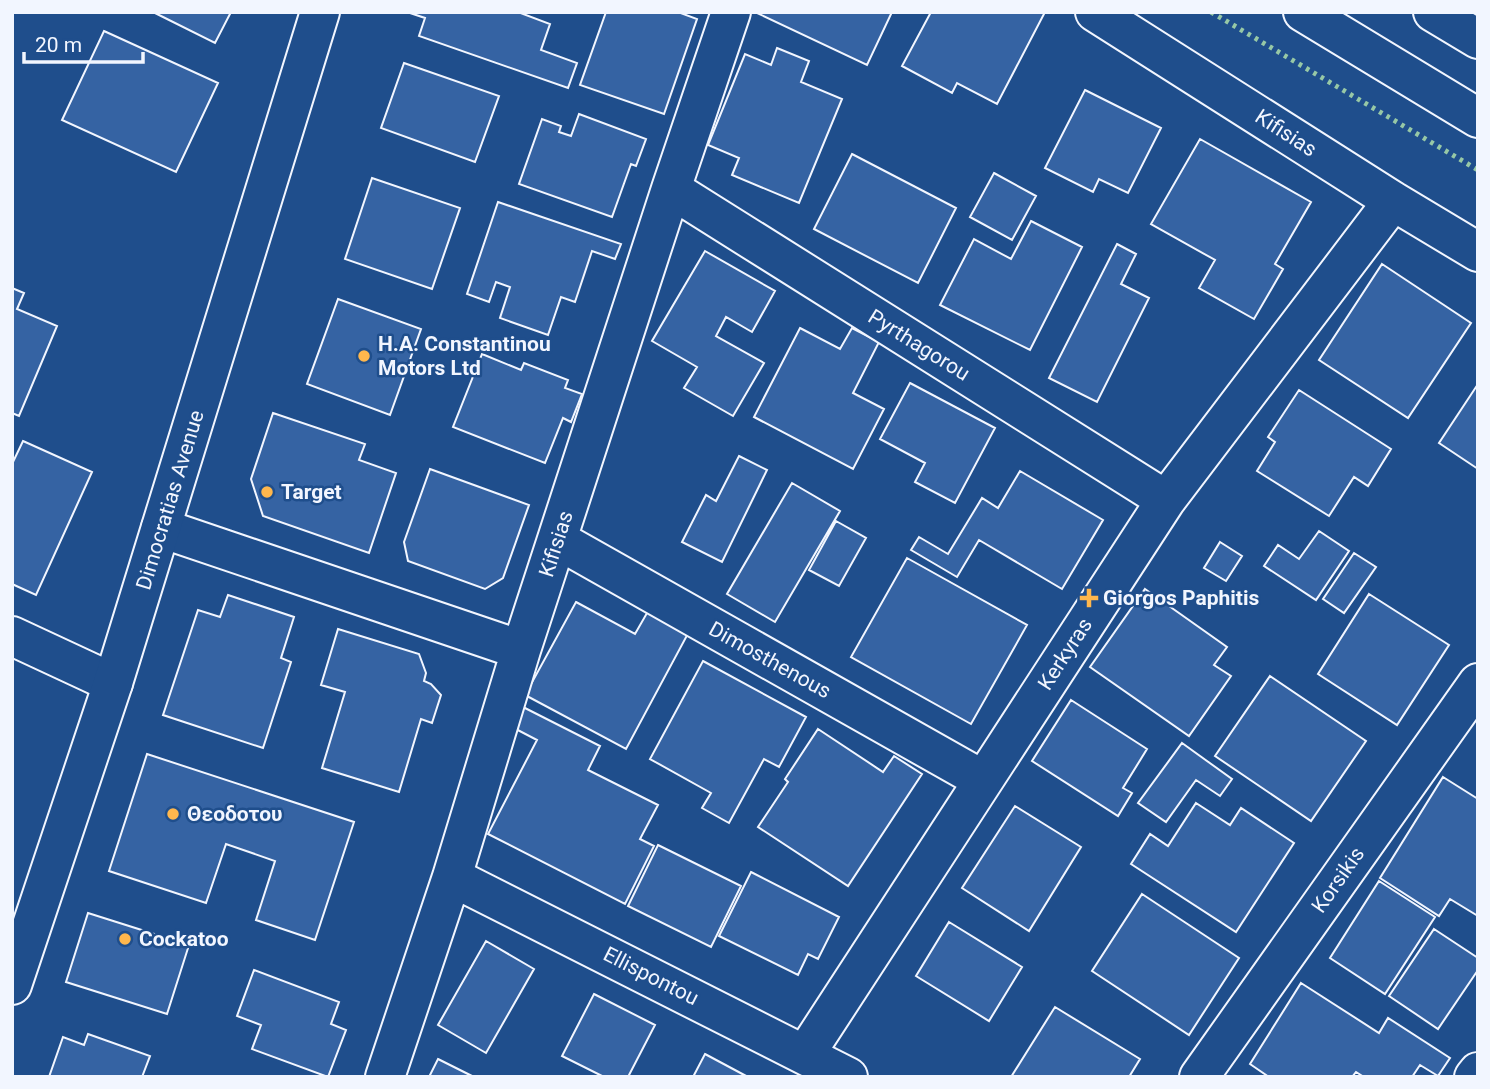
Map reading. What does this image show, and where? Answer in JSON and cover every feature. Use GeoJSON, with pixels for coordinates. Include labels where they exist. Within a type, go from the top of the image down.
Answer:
{"type":"FeatureCollection","features":[{"type":"Feature","properties":{"kind":"street","name":"Dimocratias Avenue"},"geometry":{"type":"LineString","coordinates":[[12,985],[113,683],[320,12]]}},
{"type":"Feature","properties":{"kind":"street","name":"Kifisias"},"geometry":{"type":"LineString","coordinates":[[385,1077],[452,877],[522,650],[671,189],[731,12]]}},
{"type":"Feature","properties":{"kind":"street","name":"Kifisias"},"geometry":{"type":"LineString","coordinates":[[1095,12],[1393,201],[1478,251]]}},
{"type":"Feature","properties":{"kind":"street"},"geometry":{"type":"LineString","coordinates":[[1303,12],[1478,118]]}},
{"type":"Feature","properties":{"kind":"street"},"geometry":{"type":"LineString","coordinates":[[1433,12],[1478,39]]}},
{"type":"Feature","properties":{"kind":"street","name":"Pyrthagorou"},"geometry":{"type":"LineString","coordinates":[[671,189],[1166,500]]}},
{"type":"Feature","properties":{"kind":"street","name":"Kerkyras"},"geometry":{"type":"LineString","coordinates":[[806,1053],[1166,500],[1393,201]]}},
{"type":"Feature","properties":{"kind":"street"},"geometry":{"type":"LineString","coordinates":[[161,528],[522,650]]}},
{"type":"Feature","properties":{"kind":"street","name":"Dimosthenous"},"geometry":{"type":"LineString","coordinates":[[558,540],[983,780]]}},
{"type":"Feature","properties":{"kind":"street"},"geometry":{"type":"LineString","coordinates":[[12,636],[113,683]]}},
{"type":"Feature","properties":{"kind":"street","name":"Korsikis"},"geometry":{"type":"LineString","coordinates":[[1199,1077],[1478,683]]}},
{"type":"Feature","properties":{"kind":"street","name":"Ellispontou"},"geometry":{"type":"LineString","coordinates":[[452,877],[849,1077]]}},
{"type":"Feature","properties":{"kind":"street"},"geometry":{"type":"LineString","coordinates":[[1474,1077],[1478,1072]]}},
{"type":"Feature","properties":{"kind":"building"},"geometry":{"type":"Polygon","coordinates":[[[153,12],[231,12],[215,43],[153,12]]]}},
{"type":"Feature","properties":{"kind":"building"},"geometry":{"type":"Polygon","coordinates":[[[407,12],[518,12],[550,24],[541,50],[577,63],[568,88],[419,36],[425,18],[407,12]]]}},
{"type":"Feature","properties":{"kind":"building"},"geometry":{"type":"Polygon","coordinates":[[[606,12],[678,12],[697,19],[664,114],[580,85],[606,12]]]}},
{"type":"Feature","properties":{"kind":"building"},"geometry":{"type":"Polygon","coordinates":[[[755,12],[892,12],[867,65],[755,12]]]}},
{"type":"Feature","properties":{"kind":"building"},"geometry":{"type":"Polygon","coordinates":[[[931,12],[1045,12],[997,104],[957,83],[952,93],[902,66],[931,12]]]}},
{"type":"Feature","properties":{"kind":"building"},"geometry":{"type":"Polygon","coordinates":[[[104,31],[218,83],[176,172],[62,120],[104,31]]]}},
{"type":"Feature","properties":{"kind":"building"},"geometry":{"type":"Polygon","coordinates":[[[777,48],[809,61],[801,82],[842,99],[799,203],[732,175],[739,158],[708,145],[745,54],[771,65],[777,48]]]}},
{"type":"Feature","properties":{"kind":"building"},"geometry":{"type":"Polygon","coordinates":[[[404,63],[499,96],[475,162],[381,128],[404,63]]]}},
{"type":"Feature","properties":{"kind":"building"},"geometry":{"type":"Polygon","coordinates":[[[1085,90],[1161,128],[1128,193],[1099,179],[1093,192],[1045,168],[1085,90]]]}},
{"type":"Feature","properties":{"kind":"building"},"geometry":{"type":"Polygon","coordinates":[[[579,114],[646,139],[636,166],[631,164],[612,217],[519,184],[542,119],[561,126],[559,132],[571,136],[579,114]]]}},
{"type":"Feature","properties":{"kind":"building"},"geometry":{"type":"Polygon","coordinates":[[[1200,139],[1311,202],[1275,264],[1283,269],[1254,319],[1199,288],[1215,260],[1151,224],[1200,139]]]}},
{"type":"Feature","properties":{"kind":"building"},"geometry":{"type":"Polygon","coordinates":[[[852,154],[956,208],[918,283],[814,229],[852,154]]]}},
{"type":"Feature","properties":{"kind":"building"},"geometry":{"type":"Polygon","coordinates":[[[994,173],[1036,196],[1012,240],[970,217],[994,173]]]}},
{"type":"Feature","properties":{"kind":"building"},"geometry":{"type":"Polygon","coordinates":[[[372,178],[460,208],[432,289],[345,259],[372,178]]]}},
{"type":"Feature","properties":{"kind":"building"},"geometry":{"type":"Polygon","coordinates":[[[498,202],[621,244],[615,259],[592,251],[575,302],[561,297],[548,335],[500,318],[510,287],[496,282],[489,302],[467,294],[498,202]]]}},
{"type":"Feature","properties":{"kind":"building"},"geometry":{"type":"Polygon","coordinates":[[[1031,221],[1082,247],[1030,350],[940,305],[974,239],[1011,259],[1031,221]]]}},
{"type":"Feature","properties":{"kind":"building"},"geometry":{"type":"Polygon","coordinates":[[[1117,244],[1136,254],[1121,284],[1149,298],[1097,402],[1049,378],[1117,244]]]}},
{"type":"Feature","properties":{"kind":"building"},"geometry":{"type":"Polygon","coordinates":[[[705,251],[775,291],[752,332],[726,317],[716,336],[764,363],[733,416],[684,388],[697,367],[652,341],[705,251]]]}},
{"type":"Feature","properties":{"kind":"building"},"geometry":{"type":"Polygon","coordinates":[[[1382,264],[1471,323],[1408,418],[1319,360],[1382,264]]]}},
{"type":"Feature","properties":{"kind":"building"},"geometry":{"type":"Polygon","coordinates":[[[12,288],[24,293],[17,309],[57,326],[19,416],[12,413],[12,288]]]}},
{"type":"Feature","properties":{"kind":"building","name":"H.A. Constantinou Motors Ltd"},"geometry":{"type":"Polygon","coordinates":[[[338,299],[421,329],[390,415],[307,384],[338,299]]]}},
{"type":"Feature","properties":{"kind":"building"},"geometry":{"type":"Polygon","coordinates":[[[800,328],[840,349],[852,328],[879,342],[853,393],[884,409],[853,469],[754,417],[800,328]]]}},
{"type":"Feature","properties":{"kind":"building"},"geometry":{"type":"Polygon","coordinates":[[[482,354],[521,370],[524,363],[568,380],[565,388],[582,394],[571,422],[563,418],[545,463],[453,427],[482,354]]]}},
{"type":"Feature","properties":{"kind":"building"},"geometry":{"type":"Polygon","coordinates":[[[910,383],[995,428],[955,503],[915,482],[925,463],[880,439],[910,383]]]}},
{"type":"Feature","properties":{"kind":"building"},"geometry":{"type":"Polygon","coordinates":[[[1478,384],[1478,469],[1439,443],[1478,384]]]}},
{"type":"Feature","properties":{"kind":"building"},"geometry":{"type":"Polygon","coordinates":[[[1299,390],[1391,449],[1368,486],[1354,477],[1329,516],[1257,471],[1275,442],[1268,437],[1299,390]]]}},
{"type":"Feature","properties":{"kind":"building"},"geometry":{"type":"Polygon","coordinates":[[[273,413],[365,444],[359,460],[396,473],[369,553],[263,516],[251,479],[273,413]]]}},
{"type":"Feature","properties":{"kind":"building"},"geometry":{"type":"Polygon","coordinates":[[[23,441],[92,472],[36,595],[12,584],[12,464],[23,441]]]}},
{"type":"Feature","properties":{"kind":"building"},"geometry":{"type":"Polygon","coordinates":[[[739,456],[767,470],[722,562],[682,542],[706,495],[716,501],[739,456]]]}},
{"type":"Feature","properties":{"kind":"building"},"geometry":{"type":"Polygon","coordinates":[[[430,469],[529,505],[503,578],[485,589],[408,561],[404,542],[430,469]]]}},
{"type":"Feature","properties":{"kind":"building"},"geometry":{"type":"Polygon","coordinates":[[[1020,471],[1103,520],[1062,589],[979,540],[957,577],[911,550],[919,537],[948,554],[982,498],[998,508],[1020,471]]]}},
{"type":"Feature","properties":{"kind":"building"},"geometry":{"type":"Polygon","coordinates":[[[792,483],[840,511],[775,622],[727,594],[792,483]]]}},
{"type":"Feature","properties":{"kind":"building"},"geometry":{"type":"Polygon","coordinates":[[[836,521],[866,538],[839,586],[809,570],[836,521]]]}},
{"type":"Feature","properties":{"kind":"building"},"geometry":{"type":"Polygon","coordinates":[[[1319,531],[1349,551],[1316,600],[1264,566],[1278,545],[1299,559],[1319,531]]]}},
{"type":"Feature","properties":{"kind":"building"},"geometry":{"type":"Polygon","coordinates":[[[1220,542],[1242,556],[1226,581],[1204,568],[1220,542]]]}},
{"type":"Feature","properties":{"kind":"building"},"geometry":{"type":"Polygon","coordinates":[[[1354,553],[1376,567],[1344,613],[1323,599],[1354,553]]]}},
{"type":"Feature","properties":{"kind":"building"},"geometry":{"type":"Polygon","coordinates":[[[907,558],[1027,625],[971,724],[851,657],[907,558]]]}},
{"type":"Feature","properties":{"kind":"building"},"geometry":{"type":"Polygon","coordinates":[[[1145,589],[1227,647],[1214,665],[1231,676],[1189,736],[1090,667],[1145,589]]]}},
{"type":"Feature","properties":{"kind":"building"},"geometry":{"type":"Polygon","coordinates":[[[1369,594],[1449,645],[1397,725],[1318,674],[1369,594]]]}},
{"type":"Feature","properties":{"kind":"building"},"geometry":{"type":"Polygon","coordinates":[[[228,595],[294,617],[281,658],[291,662],[263,748],[163,715],[198,610],[220,617],[228,595]]]}},
{"type":"Feature","properties":{"kind":"building"},"geometry":{"type":"Polygon","coordinates":[[[576,602],[635,634],[651,606],[691,628],[626,749],[525,695],[576,602]]]}},
{"type":"Feature","properties":{"kind":"building"},"geometry":{"type":"Polygon","coordinates":[[[338,629],[419,654],[426,673],[424,681],[431,684],[441,695],[432,723],[421,719],[399,792],[322,768],[345,692],[321,685],[338,629]]]}},
{"type":"Feature","properties":{"kind":"building"},"geometry":{"type":"Polygon","coordinates":[[[703,661],[806,717],[779,767],[764,759],[729,823],[702,808],[711,793],[650,759],[703,661]]]}},
{"type":"Feature","properties":{"kind":"building"},"geometry":{"type":"Polygon","coordinates":[[[1270,676],[1366,741],[1311,821],[1215,756],[1270,676]]]}},
{"type":"Feature","properties":{"kind":"building"},"geometry":{"type":"Polygon","coordinates":[[[1071,700],[1147,749],[1123,788],[1132,793],[1118,816],[1032,761],[1071,700]]]}},
{"type":"Feature","properties":{"kind":"building"},"geometry":{"type":"Polygon","coordinates":[[[521,706],[600,746],[588,770],[658,805],[640,839],[654,846],[625,904],[488,834],[537,740],[510,726],[521,706]]]}},
{"type":"Feature","properties":{"kind":"building"},"geometry":{"type":"Polygon","coordinates":[[[818,729],[883,772],[894,756],[922,774],[848,886],[758,827],[818,729]]]}},
{"type":"Feature","properties":{"kind":"building"},"geometry":{"type":"Polygon","coordinates":[[[1182,743],[1232,779],[1220,796],[1196,780],[1166,822],[1138,803],[1182,743]]]}},
{"type":"Feature","properties":{"kind":"building"},"geometry":{"type":"Polygon","coordinates":[[[147,754],[354,822],[315,940],[256,920],[275,861],[226,844],[206,903],[109,871],[147,754]]]}},
{"type":"Feature","properties":{"kind":"building"},"geometry":{"type":"Polygon","coordinates":[[[1443,777],[1478,799],[1478,916],[1450,899],[1439,916],[1380,878],[1443,777]]]}},
{"type":"Feature","properties":{"kind":"building"},"geometry":{"type":"Polygon","coordinates":[[[1196,803],[1230,825],[1241,808],[1294,843],[1236,932],[1131,864],[1150,834],[1168,846],[1196,803]]]}},
{"type":"Feature","properties":{"kind":"building"},"geometry":{"type":"Polygon","coordinates":[[[1015,806],[1081,847],[1029,931],[962,888],[1015,806]]]}},
{"type":"Feature","properties":{"kind":"building"},"geometry":{"type":"Polygon","coordinates":[[[658,845],[741,886],[711,947],[628,906],[658,845]]]}},
{"type":"Feature","properties":{"kind":"building"},"geometry":{"type":"Polygon","coordinates":[[[751,872],[839,917],[818,959],[808,954],[798,975],[719,936],[751,872]]]}},
{"type":"Feature","properties":{"kind":"building"},"geometry":{"type":"Polygon","coordinates":[[[1379,881],[1435,917],[1385,994],[1330,958],[1379,881]]]}},
{"type":"Feature","properties":{"kind":"building"},"geometry":{"type":"Polygon","coordinates":[[[1142,894],[1239,958],[1189,1035],[1092,971],[1142,894]]]}},
{"type":"Feature","properties":{"kind":"building"},"geometry":{"type":"Polygon","coordinates":[[[88,913],[189,945],[167,1014],[66,982],[88,913]]]}},
{"type":"Feature","properties":{"kind":"building"},"geometry":{"type":"Polygon","coordinates":[[[949,922],[1022,967],[989,1021],[916,976],[949,922]]]}},
{"type":"Feature","properties":{"kind":"building"},"geometry":{"type":"Polygon","coordinates":[[[1434,929],[1478,958],[1478,970],[1438,1029],[1389,996],[1434,929]]]}},
{"type":"Feature","properties":{"kind":"building"},"geometry":{"type":"Polygon","coordinates":[[[486,941],[534,969],[486,1053],[438,1025],[486,941]]]}},
{"type":"Feature","properties":{"kind":"building"},"geometry":{"type":"Polygon","coordinates":[[[254,970],[339,1002],[331,1024],[346,1030],[328,1077],[252,1049],[261,1025],[237,1016],[254,970]]]}},
{"type":"Feature","properties":{"kind":"building"},"geometry":{"type":"Polygon","coordinates":[[[1301,983],[1379,1033],[1388,1018],[1450,1058],[1438,1076],[1420,1065],[1412,1077],[1364,1077],[1356,1072],[1352,1077],[1269,1077],[1250,1064],[1301,983]]]}},
{"type":"Feature","properties":{"kind":"building"},"geometry":{"type":"Polygon","coordinates":[[[594,994],[655,1025],[628,1077],[604,1077],[562,1056],[594,994]]]}},
{"type":"Feature","properties":{"kind":"building"},"geometry":{"type":"Polygon","coordinates":[[[1055,1007],[1140,1059],[1129,1077],[1011,1077],[1055,1007]]]}},
{"type":"Feature","properties":{"kind":"building"},"geometry":{"type":"Polygon","coordinates":[[[88,1034],[150,1056],[142,1077],[49,1077],[63,1037],[84,1045],[88,1034]]]}},
{"type":"Feature","properties":{"kind":"building"},"geometry":{"type":"Polygon","coordinates":[[[705,1054],[748,1077],[693,1077],[705,1054]]]}},
{"type":"Feature","properties":{"kind":"building"},"geometry":{"type":"Polygon","coordinates":[[[438,1059],[474,1077],[429,1077],[438,1059]]]}},
{"type":"Feature","properties":{"kind":"hedge"},"geometry":{"type":"LineString","coordinates":[[1211,12],[1478,170]]}},
{"type":"Feature","properties":{"kind":"place","name":"H.A. Constantinou Motors Ltd"},"geometry":{"type":"Point","coordinates":[364,356]}},
{"type":"Feature","properties":{"kind":"place","name":"Target"},"geometry":{"type":"Point","coordinates":[267,492]}},
{"type":"Feature","properties":{"kind":"place","name":"Giorgos Paphitis"},"geometry":{"type":"Point","coordinates":[1089,598]}},
{"type":"Feature","properties":{"kind":"place","name":"Θεοδοτου"},"geometry":{"type":"Point","coordinates":[173,814]}},
{"type":"Feature","properties":{"kind":"place","name":"Cockatoo"},"geometry":{"type":"Point","coordinates":[125,939]}}]}
